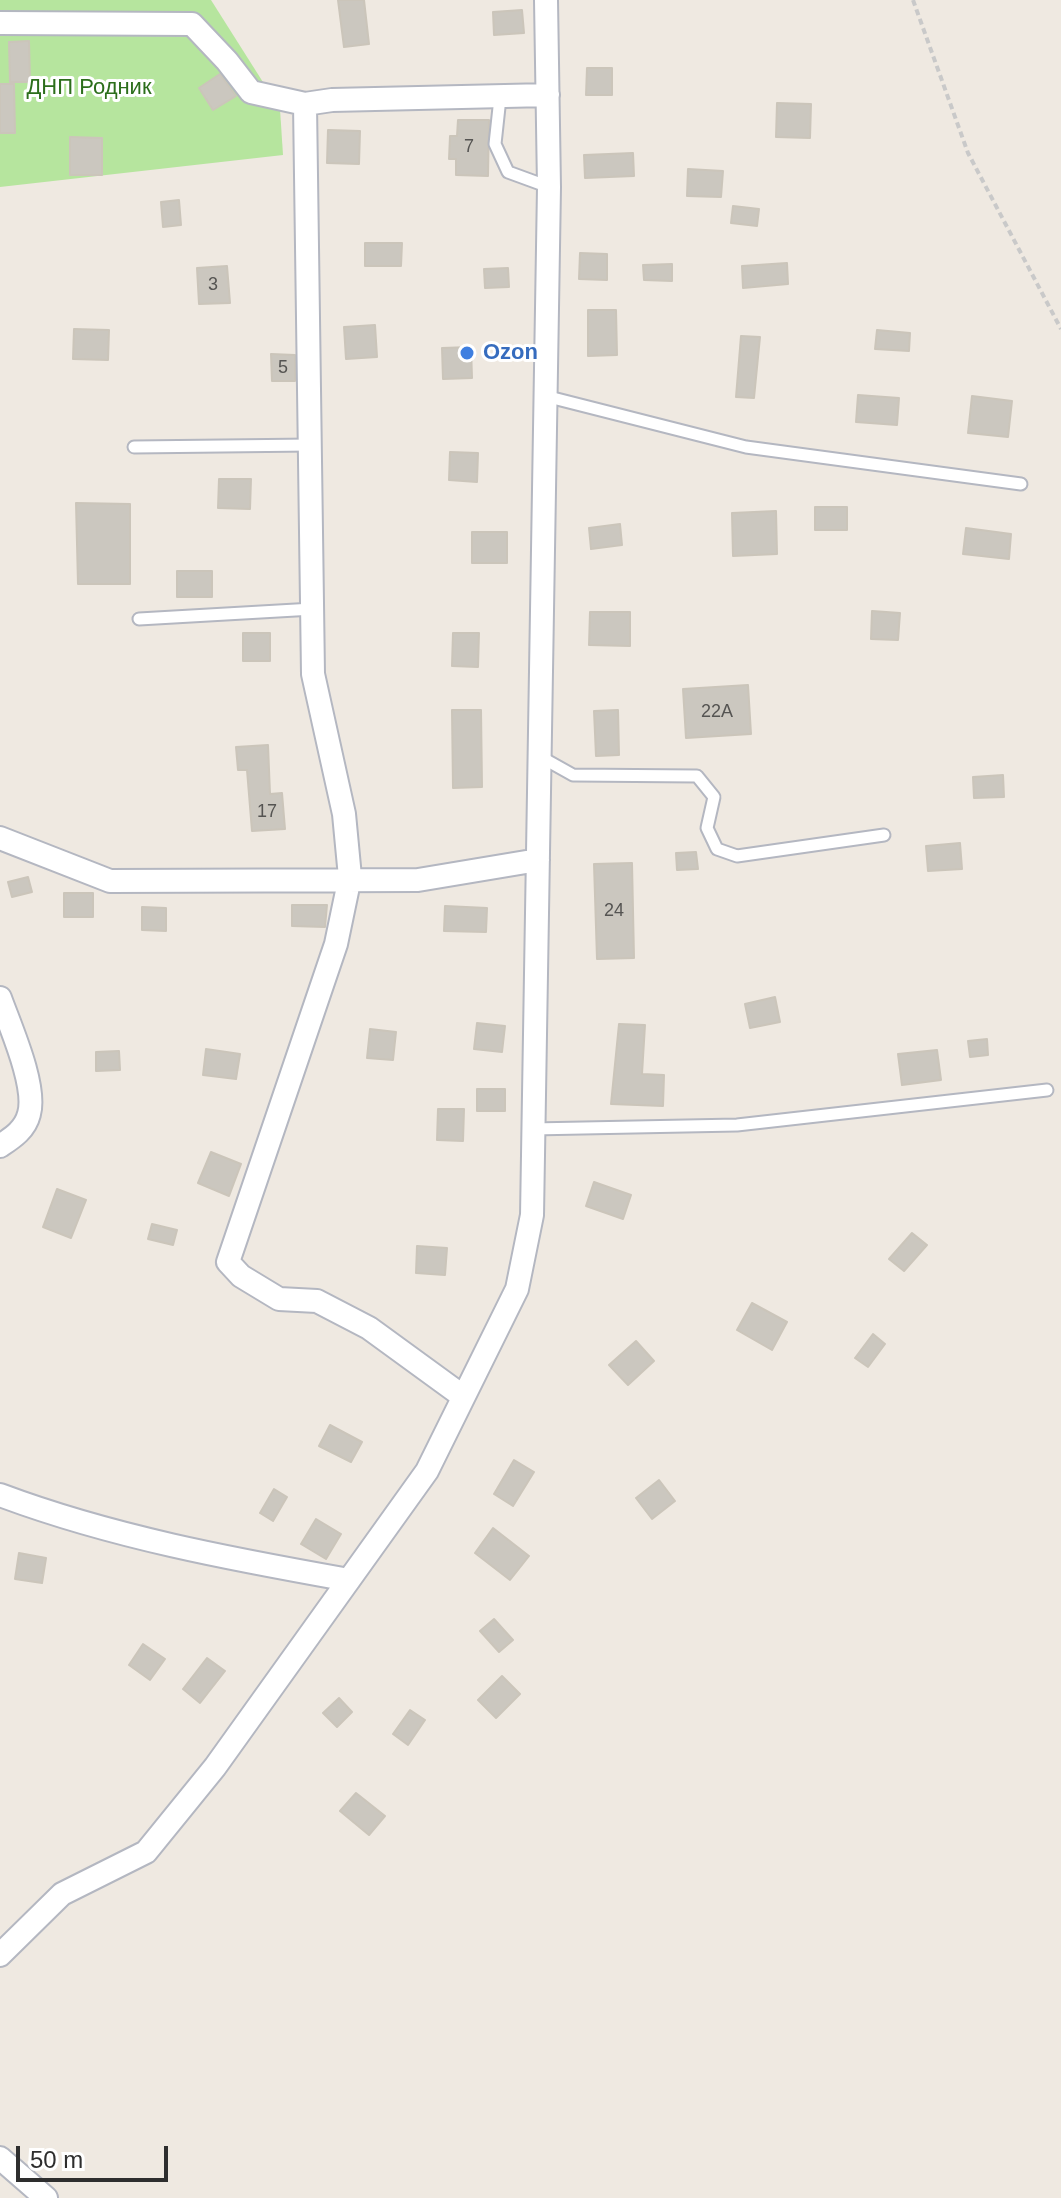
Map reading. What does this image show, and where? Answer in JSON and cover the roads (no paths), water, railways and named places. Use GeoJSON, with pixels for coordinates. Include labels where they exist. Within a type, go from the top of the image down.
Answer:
{"type":"FeatureCollection","features":[{"type":"Feature","properties":{"kind":"street"},"geometry":{"type":"LineString","coordinates":[[0,1955],[62,1894],[146,1852],[215,1767],[427,1471],[461,1395],[517,1289],[532,1215],[549,187],[546,0]]}},
{"type":"Feature","properties":{"kind":"street"},"geometry":{"type":"LineString","coordinates":[[0,23],[192,24],[251,92],[305,104],[332,100],[548,95]]}},
{"type":"Feature","properties":{"kind":"street"},"geometry":{"type":"LineString","coordinates":[[305,104],[313,674],[344,814],[350,877],[336,944],[228,1262],[241,1276],[279,1299],[317,1301],[369,1328],[461,1395]]}},
{"type":"Feature","properties":{"kind":"street"},"geometry":{"type":"LineString","coordinates":[[0,838],[110,881],[350,877],[418,880],[538,860]]}},
{"type":"Feature","properties":{"kind":"street"},"geometry":{"type":"LineString","coordinates":[[0,998],[29,1085],[30,1114],[18,1135],[0,1146]]}},
{"type":"Feature","properties":{"kind":"street"},"geometry":{"type":"LineString","coordinates":[[0,1495],[50,1514],[220,1556],[349,1580]]}},
{"type":"Feature","properties":{"kind":"street"},"geometry":{"type":"LineString","coordinates":[[0,2158],[46,2198]]}},
{"type":"Feature","properties":{"kind":"lane"},"geometry":{"type":"LineString","coordinates":[[500,98],[495,144],[508,172],[549,187]]}},
{"type":"Feature","properties":{"kind":"lane"},"geometry":{"type":"LineString","coordinates":[[545,396],[746,447],[1021,484]]}},
{"type":"Feature","properties":{"kind":"lane"},"geometry":{"type":"LineString","coordinates":[[134,447],[311,445]]}},
{"type":"Feature","properties":{"kind":"lane"},"geometry":{"type":"LineString","coordinates":[[139,619],[313,609]]}},
{"type":"Feature","properties":{"kind":"lane"},"geometry":{"type":"LineString","coordinates":[[538,756],[573,775],[697,776],[714,797],[707,828],[717,849],[737,856],[884,835]]}},
{"type":"Feature","properties":{"kind":"lane"},"geometry":{"type":"LineString","coordinates":[[532,1129],[737,1125],[1047,1090]]}},
{"type":"Feature","properties":{"kind":"place","name":"Ozon"},"geometry":{"type":"Point","coordinates":[467,353]}},
{"type":"Feature","properties":{"kind":"park label","name":"ДНП Родник"},"geometry":{"type":"Point","coordinates":[89,88]}}]}
